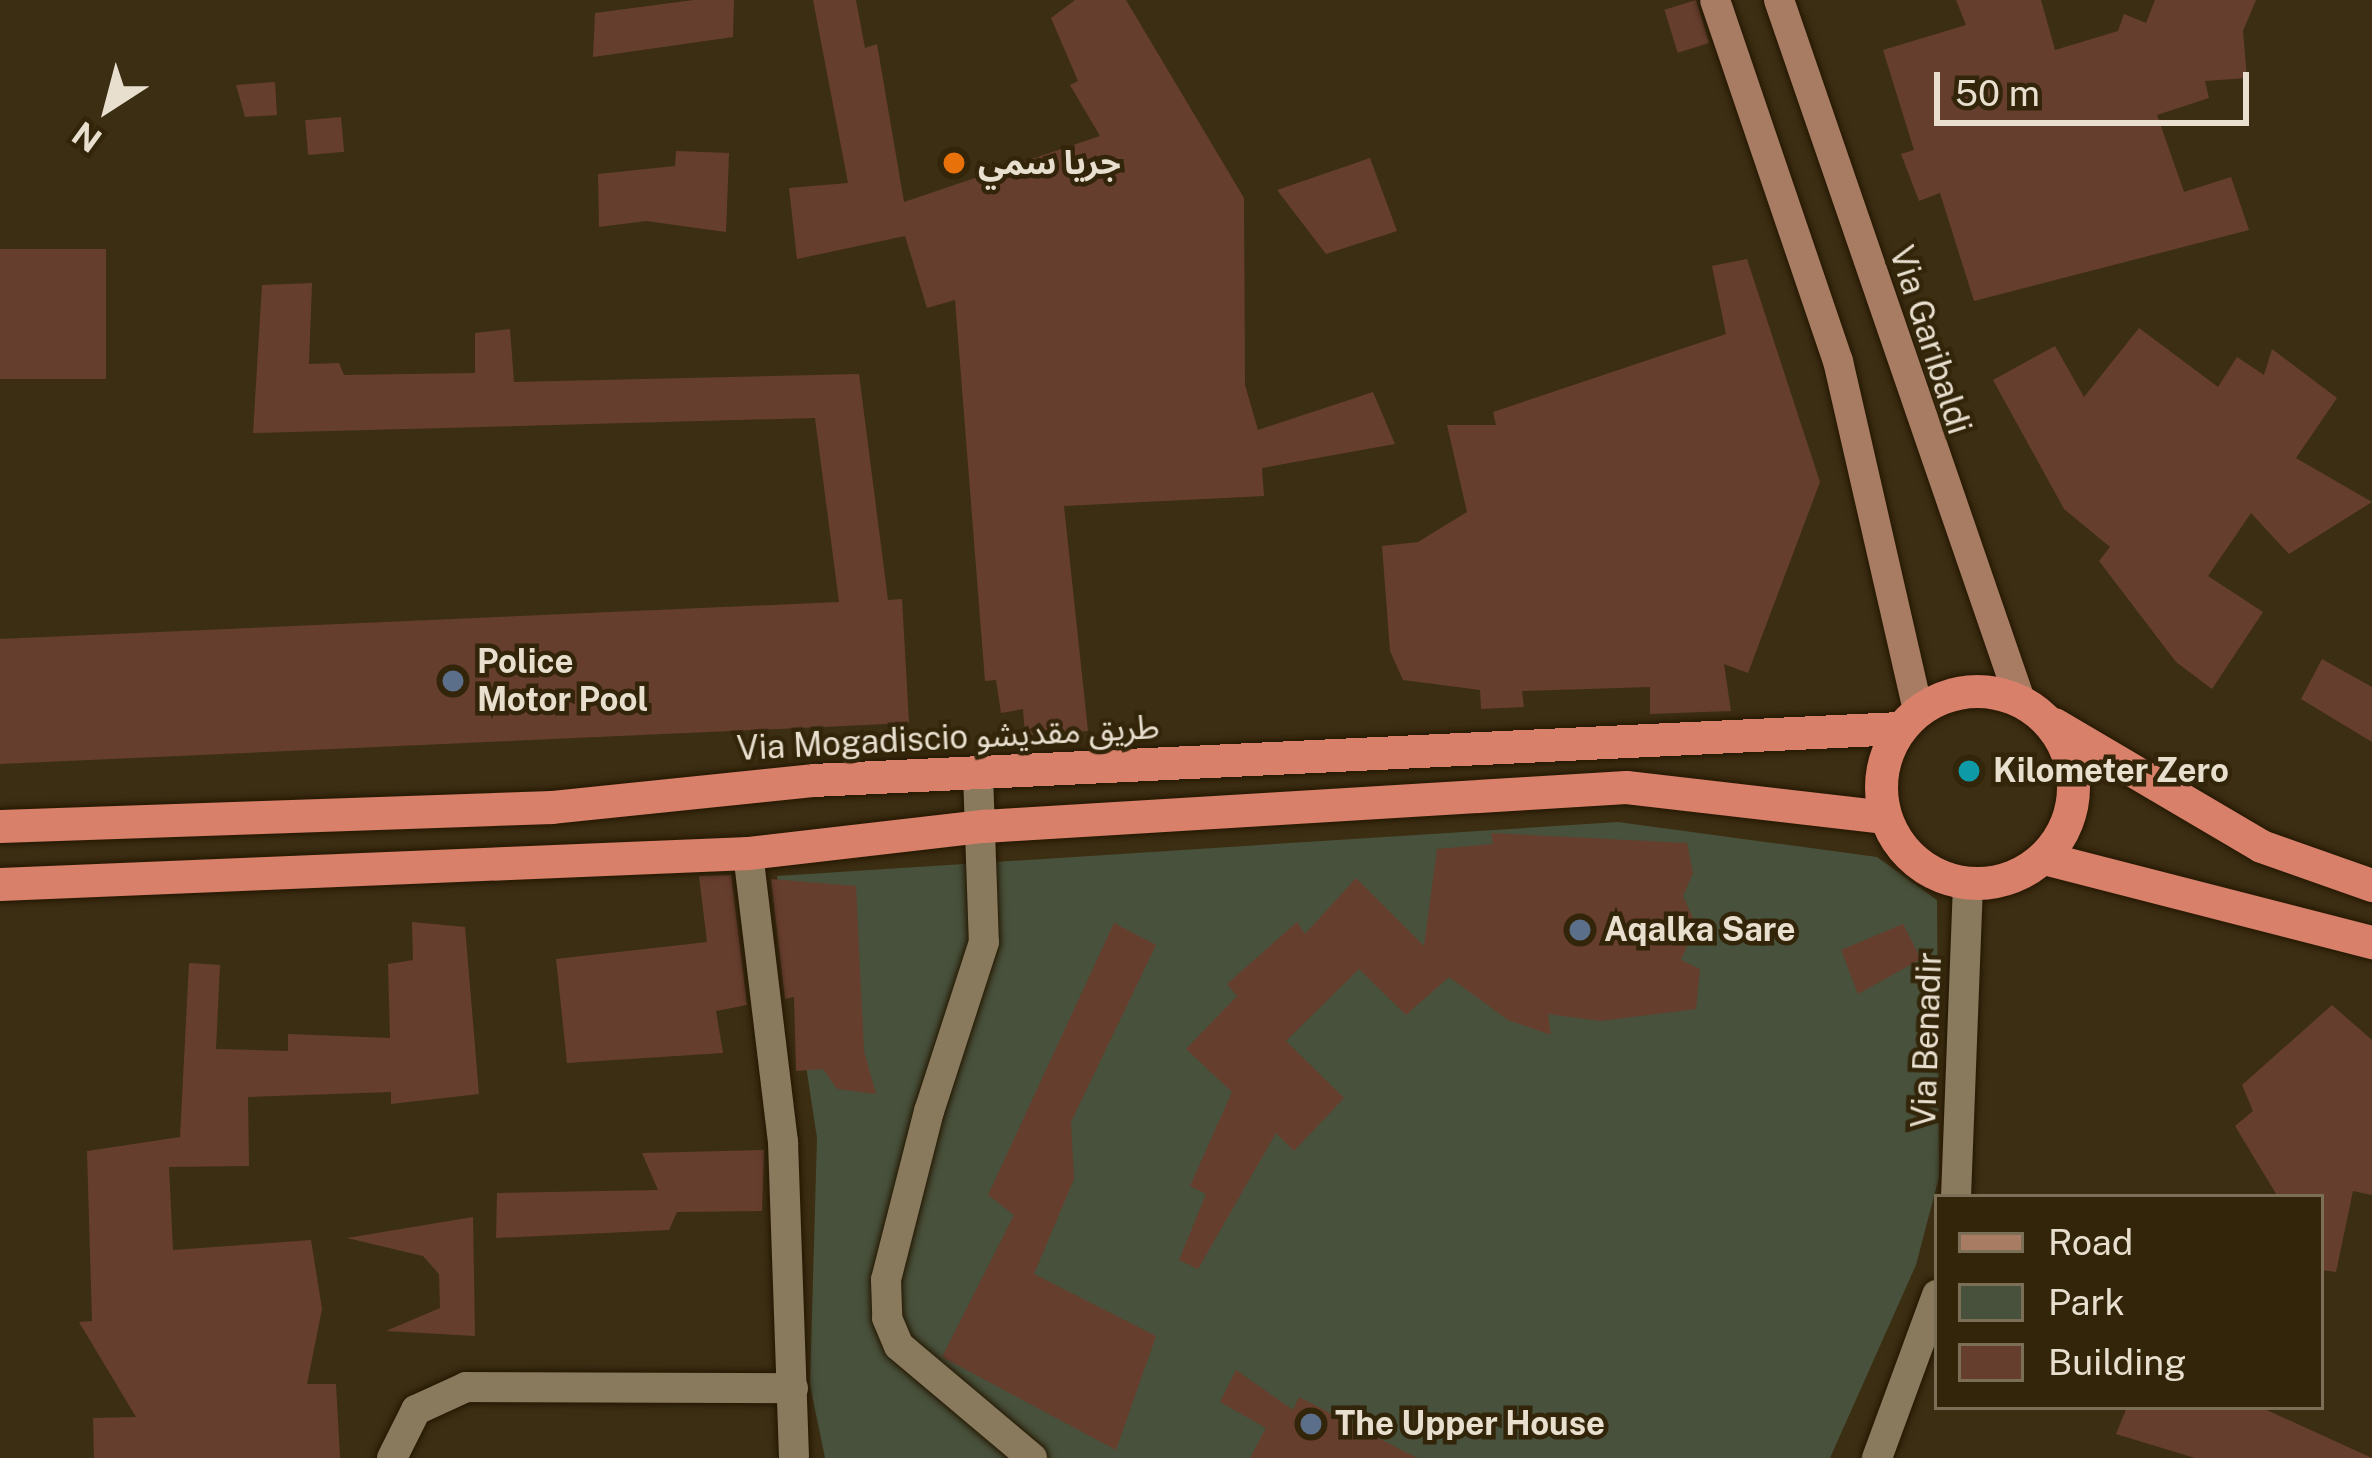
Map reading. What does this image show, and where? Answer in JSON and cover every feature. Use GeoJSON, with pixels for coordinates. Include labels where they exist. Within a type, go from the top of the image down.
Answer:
{"type":"FeatureCollection","features":[{"type":"Feature","properties":{"kind":"highway"},"geometry":{"type":"LineString","coordinates":[[2033,710],[2074,775],[2063,834],[2044,858],[2021,874],[1968,884],[1917,862],[1885,817],[1880,786],[1909,719],[1968,691],[2033,710],[2261,846],[2372,885]]}},
{"type":"Feature","properties":{"kind":"highway","name":"Via Mogadiscio طريق مقديشو"},"geometry":{"type":"LineString","coordinates":[[0,826],[552,807],[813,780],[1909,719]]}},
{"type":"Feature","properties":{"kind":"highway"},"geometry":{"type":"LineString","coordinates":[[0,884],[748,853],[983,826],[1626,787],[1885,817]]}},
{"type":"Feature","properties":{"kind":"highway"},"geometry":{"type":"LineString","coordinates":[[80,882],[82,824]]}},
{"type":"Feature","properties":{"kind":"highway"},"geometry":{"type":"LineString","coordinates":[[2044,858],[2372,942]]}},
{"type":"Feature","properties":{"kind":"main road"},"geometry":{"type":"LineString","coordinates":[[1715,0],[1838,361],[1909,719]]}},
{"type":"Feature","properties":{"kind":"main road","name":"Via Garibaldi"},"geometry":{"type":"LineString","coordinates":[[1779,0],[2033,710]]}},
{"type":"Feature","properties":{"kind":"street"},"geometry":{"type":"LineString","coordinates":[[978,774],[984,942],[929,1111],[886,1280],[887,1318],[899,1346],[1032,1458]]}},
{"type":"Feature","properties":{"kind":"street"},"geometry":{"type":"LineString","coordinates":[[748,853],[783,1142],[794,1458]]}},
{"type":"Feature","properties":{"kind":"street","name":"Via Benadir"},"geometry":{"type":"LineString","coordinates":[[1956,1194],[1968,884]]}},
{"type":"Feature","properties":{"kind":"street"},"geometry":{"type":"LineString","coordinates":[[1877,1458],[1934,1303]]}},
{"type":"Feature","properties":{"kind":"street"},"geometry":{"type":"LineString","coordinates":[[392,1458],[416,1410],[466,1387],[793,1388]]}},
{"type":"Feature","properties":{"kind":"green space"},"geometry":{"type":"Polygon","coordinates":[[[1618,822],[1877,857],[1937,900],[1939,1177],[1916,1265],[1830,1458],[825,1458],[810,1385],[817,1138],[777,876],[1618,822]]]}},
{"type":"Feature","properties":{"kind":"building"},"geometry":{"type":"Polygon","coordinates":[[[694,0],[734,0],[733,37],[593,57],[595,13],[694,0]]]}},
{"type":"Feature","properties":{"kind":"building"},"geometry":{"type":"Polygon","coordinates":[[[813,0],[856,0],[865,48],[877,44],[904,202],[1100,136],[1070,85],[1078,81],[1051,18],[1075,0],[1126,0],[1244,198],[1245,385],[1258,430],[1373,392],[1395,444],[1262,468],[1264,496],[1064,506],[1088,731],[1025,735],[1023,709],[1001,713],[996,680],[985,681],[955,300],[927,308],[905,236],[797,259],[789,188],[848,183],[813,0]]]}},
{"type":"Feature","properties":{"kind":"building"},"geometry":{"type":"Polygon","coordinates":[[[1696,0],[1709,43],[1678,53],[1664,10],[1696,0]]]}},
{"type":"Feature","properties":{"kind":"building"},"geometry":{"type":"Polygon","coordinates":[[[1956,0],[2041,0],[2055,50],[2118,31],[2124,14],[2146,23],[2155,0],[2256,0],[2243,31],[2247,78],[2205,81],[2209,98],[2157,115],[2184,192],[2231,177],[2249,230],[1974,301],[1940,193],[1919,201],[1901,154],[1914,150],[1883,50],[1966,25],[1956,0]]]}},
{"type":"Feature","properties":{"kind":"building"},"geometry":{"type":"Polygon","coordinates":[[[275,82],[277,115],[245,117],[236,85],[275,82]]]}},
{"type":"Feature","properties":{"kind":"building"},"geometry":{"type":"Polygon","coordinates":[[[341,117],[344,152],[308,155],[305,120],[341,117]]]}},
{"type":"Feature","properties":{"kind":"building"},"geometry":{"type":"Polygon","coordinates":[[[676,151],[729,153],[726,232],[646,221],[599,227],[598,174],[675,166],[676,151]]]}},
{"type":"Feature","properties":{"kind":"building"},"geometry":{"type":"Polygon","coordinates":[[[1370,158],[1397,231],[1326,254],[1277,190],[1370,158]]]}},
{"type":"Feature","properties":{"kind":"building"},"geometry":{"type":"Polygon","coordinates":[[[0,249],[106,249],[106,379],[0,379],[0,249]]]}},
{"type":"Feature","properties":{"kind":"building"},"geometry":{"type":"Polygon","coordinates":[[[1747,259],[1820,482],[1748,673],[1724,664],[1731,711],[1650,714],[1650,687],[1522,691],[1524,707],[1481,709],[1480,690],[1403,680],[1390,651],[1382,546],[1418,542],[1467,512],[1447,425],[1496,425],[1493,412],[1726,334],[1712,266],[1747,259]]]}},
{"type":"Feature","properties":{"kind":"building","name":"Police Motor Pool"},"geometry":{"type":"Polygon","coordinates":[[[312,283],[309,364],[339,363],[344,375],[475,373],[475,333],[510,329],[514,382],[859,374],[888,600],[902,599],[909,723],[0,764],[0,639],[839,602],[815,418],[253,433],[262,285],[312,283]]]}},
{"type":"Feature","properties":{"kind":"building"},"geometry":{"type":"Polygon","coordinates":[[[2139,328],[2218,387],[2237,357],[2264,375],[2272,349],[2337,398],[2296,458],[2372,502],[2289,554],[2251,513],[2208,576],[2263,612],[2212,689],[2176,662],[2099,561],[2110,547],[2064,509],[1993,380],[2055,346],[2084,397],[2139,328]]]}},
{"type":"Feature","properties":{"kind":"building"},"geometry":{"type":"Polygon","coordinates":[[[2322,659],[2372,687],[2372,742],[2301,699],[2322,659]]]}},
{"type":"Feature","properties":{"kind":"building"},"geometry":{"type":"Polygon","coordinates":[[[1491,833],[1687,843],[1693,873],[1683,896],[1696,925],[1681,960],[1700,969],[1696,1009],[1600,1021],[1548,1014],[1551,1035],[1508,1020],[1449,977],[1406,1015],[1359,969],[1286,1041],[1344,1098],[1294,1151],[1276,1133],[1198,1269],[1179,1260],[1206,1194],[1190,1186],[1232,1092],[1186,1049],[1237,996],[1227,984],[1297,922],[1305,934],[1356,878],[1424,946],[1437,849],[1493,844],[1491,833]]]}},
{"type":"Feature","properties":{"kind":"building"},"geometry":{"type":"Polygon","coordinates":[[[731,875],[747,1005],[716,1011],[723,1053],[567,1063],[556,959],[707,942],[699,876],[731,875]]]}},
{"type":"Feature","properties":{"kind":"building"},"geometry":{"type":"Polygon","coordinates":[[[771,879],[856,886],[864,1051],[876,1094],[837,1089],[823,1069],[796,1071],[794,997],[785,999],[771,879]]]}},
{"type":"Feature","properties":{"kind":"building"},"geometry":{"type":"Polygon","coordinates":[[[412,922],[465,927],[479,1094],[391,1104],[391,1092],[248,1097],[249,1166],[169,1167],[173,1250],[311,1240],[322,1309],[307,1384],[336,1384],[340,1458],[94,1458],[93,1418],[136,1417],[79,1322],[92,1321],[87,1151],[180,1137],[189,963],[220,965],[216,1049],[288,1051],[288,1034],[390,1038],[388,964],[413,960],[412,922]]]}},
{"type":"Feature","properties":{"kind":"building"},"geometry":{"type":"Polygon","coordinates":[[[1114,923],[1156,945],[1071,1122],[1074,1179],[1034,1274],[1156,1336],[1116,1450],[942,1357],[1014,1215],[988,1195],[1114,923]]]}},
{"type":"Feature","properties":{"kind":"building"},"geometry":{"type":"Polygon","coordinates":[[[1903,924],[1921,959],[1858,994],[1841,950],[1903,924]]]}},
{"type":"Feature","properties":{"kind":"building"},"geometry":{"type":"Polygon","coordinates":[[[2332,1005],[2372,1040],[2372,1195],[2353,1191],[2336,1272],[2324,1270],[2324,1194],[2276,1194],[2235,1126],[2253,1111],[2242,1085],[2332,1005]]]}},
{"type":"Feature","properties":{"kind":"building"},"geometry":{"type":"Polygon","coordinates":[[[764,1150],[762,1211],[677,1212],[669,1230],[496,1238],[497,1193],[658,1190],[642,1153],[764,1150]]]}},
{"type":"Feature","properties":{"kind":"building"},"geometry":{"type":"Polygon","coordinates":[[[473,1217],[475,1336],[386,1331],[440,1308],[439,1274],[423,1256],[347,1238],[473,1217]]]}},
{"type":"Feature","properties":{"kind":"building"},"geometry":{"type":"Polygon","coordinates":[[[1236,1370],[1293,1410],[1299,1397],[1417,1458],[1250,1458],[1266,1428],[1220,1402],[1236,1370]]]}},
{"type":"Feature","properties":{"kind":"building"},"geometry":{"type":"Polygon","coordinates":[[[2126,1410],[2267,1410],[2372,1458],[2195,1458],[2116,1434],[2126,1410]]]}},
{"type":"Feature","properties":{"kind":"place","name":"جريا سمي"},"geometry":{"type":"Point","coordinates":[954,163]}},
{"type":"Feature","properties":{"kind":"place","name":"Police Motor Pool"},"geometry":{"type":"Point","coordinates":[453,681]}},
{"type":"Feature","properties":{"kind":"place","name":"Kilometer Zero"},"geometry":{"type":"Point","coordinates":[1969,771]}},
{"type":"Feature","properties":{"kind":"place","name":"Aqalka Sare"},"geometry":{"type":"Point","coordinates":[1580,930]}},
{"type":"Feature","properties":{"kind":"place","name":"The Upper House"},"geometry":{"type":"Point","coordinates":[1311,1424]}}]}
